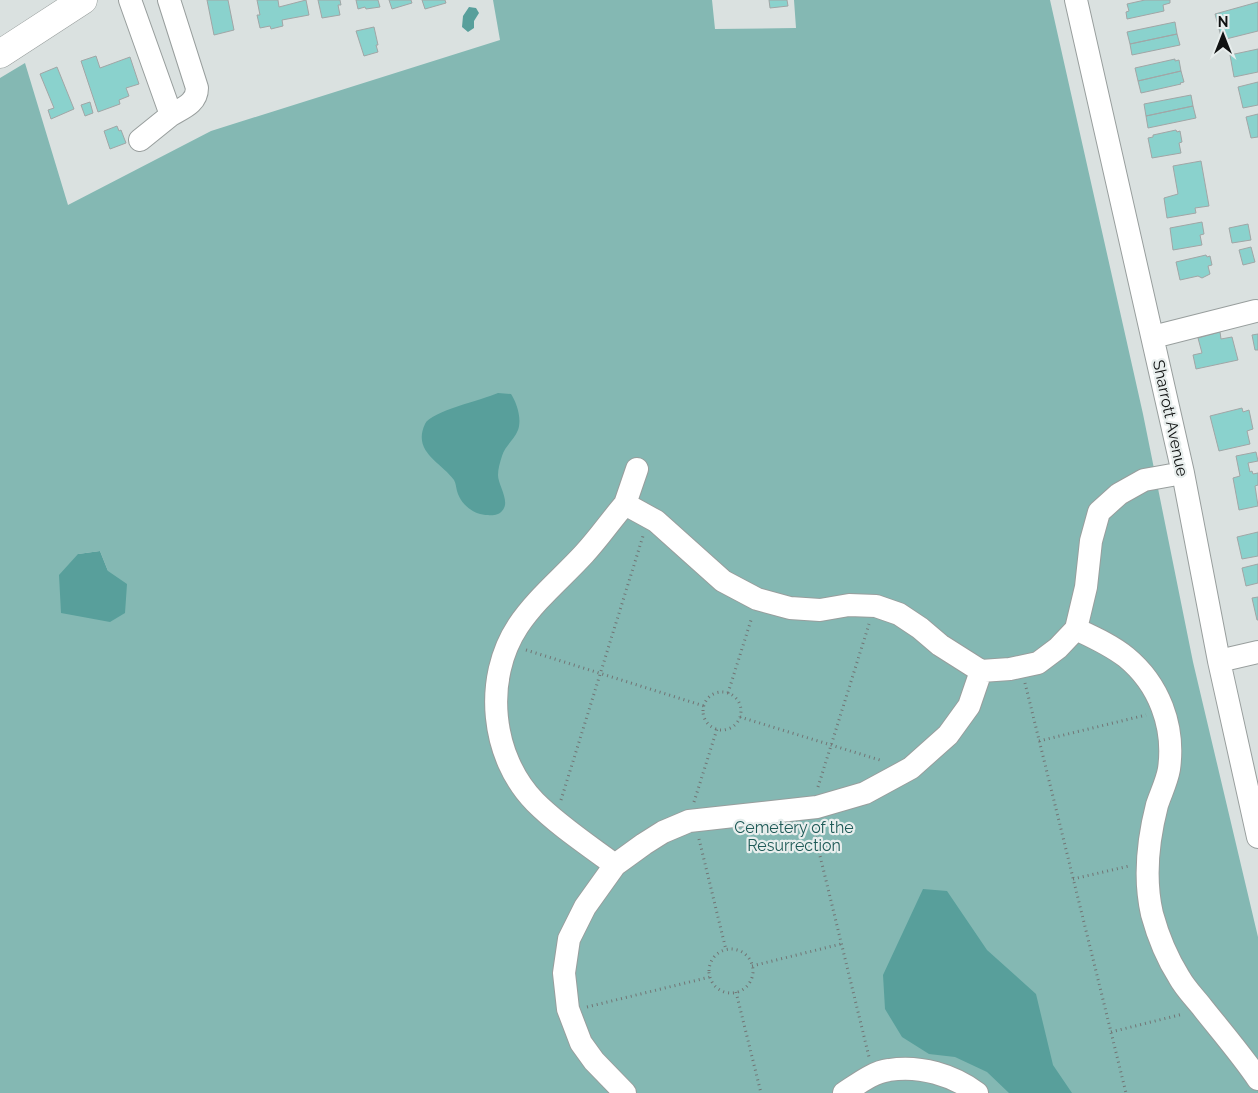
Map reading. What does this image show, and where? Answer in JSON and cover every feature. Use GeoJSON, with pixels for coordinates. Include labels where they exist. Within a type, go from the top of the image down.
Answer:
{"type":"FeatureCollection","features":[{"type":"Feature","properties":{"kind":"main road"},"geometry":{"type":"LineString","coordinates":[[0,54],[83,0]]}},
{"type":"Feature","properties":{"kind":"street"},"geometry":{"type":"LineString","coordinates":[[130,0],[171,114]]}},
{"type":"Feature","properties":{"kind":"street"},"geometry":{"type":"LineString","coordinates":[[140,140],[171,114],[193,101],[197,95],[197,88],[169,0]]}},
{"type":"Feature","properties":{"kind":"street","name":"Sharrott Avenue"},"geometry":{"type":"LineString","coordinates":[[1076,0],[1183,473],[1219,660],[1258,836]]}},
{"type":"Feature","properties":{"kind":"street"},"geometry":{"type":"LineString","coordinates":[[1153,337],[1256,311]]}},
{"type":"Feature","properties":{"kind":"street"},"geometry":{"type":"LineString","coordinates":[[616,865],[555,820],[534,801],[513,774],[502,746],[496,714],[496,678],[503,655],[516,628],[534,604],[585,553],[625,504],[637,469]]}},
{"type":"Feature","properties":{"kind":"street"},"geometry":{"type":"LineString","coordinates":[[625,504],[656,521],[723,581],[757,599],[790,608],[820,610],[849,605],[876,606],[899,614],[940,645],[981,671],[1010,669],[1038,662],[1058,648],[1076,629],[1086,587],[1091,541],[1100,512],[1119,494],[1144,480],[1183,473]]}},
{"type":"Feature","properties":{"kind":"street"},"geometry":{"type":"LineString","coordinates":[[1076,629],[1100,640],[1126,657],[1141,672],[1159,698],[1168,725],[1170,750],[1168,770],[1158,804],[1148,855],[1148,885],[1152,914],[1164,949],[1179,978],[1258,1079]]}},
{"type":"Feature","properties":{"kind":"street"},"geometry":{"type":"LineString","coordinates":[[1219,660],[1258,652]]}},
{"type":"Feature","properties":{"kind":"street"},"geometry":{"type":"LineString","coordinates":[[624,1093],[594,1061],[581,1043],[568,1009],[564,973],[569,939],[585,907],[616,865],[650,840],[689,821],[817,807],[865,793],[911,768],[948,735],[969,706],[981,671]]}},
{"type":"Feature","properties":{"kind":"street"},"geometry":{"type":"LineString","coordinates":[[844,1093],[874,1075],[888,1070],[903,1069],[936,1072],[962,1082],[977,1093]]}},
{"type":"Feature","properties":{"kind":"path"},"geometry":{"type":"LineString","coordinates":[[561,801],[646,528]]}},
{"type":"Feature","properties":{"kind":"path"},"geometry":{"type":"LineString","coordinates":[[728,693],[754,609]]}},
{"type":"Feature","properties":{"kind":"path"},"geometry":{"type":"LineString","coordinates":[[817,789],[871,616]]}},
{"type":"Feature","properties":{"kind":"path"},"geometry":{"type":"LineString","coordinates":[[517,647],[704,706]]}},
{"type":"Feature","properties":{"kind":"path"},"geometry":{"type":"LineString","coordinates":[[1023,676],[1126,1093]]}},
{"type":"Feature","properties":{"kind":"path"},"geometry":{"type":"LineString","coordinates":[[721,692],[728,693],[738,700],[741,706],[740,717],[731,728],[717,729],[708,724],[705,718],[704,706],[710,696],[721,692]]}},
{"type":"Feature","properties":{"kind":"path"},"geometry":{"type":"LineString","coordinates":[[1039,741],[1154,713]]}},
{"type":"Feature","properties":{"kind":"path"},"geometry":{"type":"LineString","coordinates":[[740,717],[887,762]]}},
{"type":"Feature","properties":{"kind":"path"},"geometry":{"type":"LineString","coordinates":[[691,809],[717,729]]}},
{"type":"Feature","properties":{"kind":"path"},"geometry":{"type":"LineString","coordinates":[[810,818],[871,1064]]}},
{"type":"Feature","properties":{"kind":"path"},"geometry":{"type":"LineString","coordinates":[[699,838],[726,950]]}},
{"type":"Feature","properties":{"kind":"path"},"geometry":{"type":"LineString","coordinates":[[1073,879],[1137,864]]}},
{"type":"Feature","properties":{"kind":"path"},"geometry":{"type":"LineString","coordinates":[[752,966],[841,944]]}},
{"type":"Feature","properties":{"kind":"path"},"geometry":{"type":"LineString","coordinates":[[726,950],[740,951],[746,955],[752,966],[753,974],[751,981],[747,987],[736,992],[726,993],[720,990],[714,985],[710,977],[710,964],[714,958],[726,950]]}},
{"type":"Feature","properties":{"kind":"path"},"geometry":{"type":"LineString","coordinates":[[578,1009],[710,977]]}},
{"type":"Feature","properties":{"kind":"path"},"geometry":{"type":"LineString","coordinates":[[736,992],[762,1093]]}},
{"type":"Feature","properties":{"kind":"path"},"geometry":{"type":"LineString","coordinates":[[1111,1032],[1192,1012]]}},
{"type":"Feature","properties":{"kind":"green space","name":"Cemetery of the Resurrection"},"geometry":{"type":"Polygon","coordinates":[[[493,0],[712,0],[715,29],[796,28],[794,0],[1050,0],[1143,414],[1193,662],[1258,937],[1258,1093],[0,1093],[0,78],[25,63],[68,205],[211,131],[500,40],[493,0]],[[100,551],[78,554],[108,571],[100,551]]]}},
{"type":"Feature","properties":{"kind":"shaded area"},"geometry":{"type":"Polygon","coordinates":[[[469,7],[476,8],[479,13],[474,21],[474,28],[468,32],[462,27],[463,16],[469,7]]]}},
{"type":"Feature","properties":{"kind":"shaded area"},"geometry":{"type":"Polygon","coordinates":[[[498,393],[511,394],[517,406],[519,426],[514,437],[503,452],[499,468],[498,475],[505,498],[504,507],[502,511],[495,515],[483,515],[465,505],[459,496],[454,480],[425,449],[422,442],[422,434],[425,424],[429,419],[447,410],[498,393]]]}},
{"type":"Feature","properties":{"kind":"shaded area"},"geometry":{"type":"Polygon","coordinates":[[[100,551],[108,571],[127,584],[125,613],[110,622],[61,613],[59,575],[78,554],[100,551]]]}},
{"type":"Feature","properties":{"kind":"shaded area"},"geometry":{"type":"Polygon","coordinates":[[[923,889],[947,891],[987,950],[1036,994],[1053,1065],[1072,1093],[1009,1093],[987,1072],[955,1057],[929,1054],[902,1037],[885,1009],[883,975],[923,889]]]}},
{"type":"Feature","properties":{"kind":"building"},"geometry":{"type":"Polygon","coordinates":[[[207,0],[228,0],[234,30],[214,35],[207,0]]]}},
{"type":"Feature","properties":{"kind":"building"},"geometry":{"type":"Polygon","coordinates":[[[257,0],[278,0],[279,7],[306,0],[309,15],[282,20],[283,26],[271,29],[270,26],[260,28],[257,15],[260,15],[257,0]]]}},
{"type":"Feature","properties":{"kind":"building"},"geometry":{"type":"Polygon","coordinates":[[[318,0],[340,0],[341,5],[338,5],[340,15],[322,18],[318,0]]]}},
{"type":"Feature","properties":{"kind":"building"},"geometry":{"type":"Polygon","coordinates":[[[356,0],[378,0],[380,7],[358,9],[356,0]]]}},
{"type":"Feature","properties":{"kind":"building"},"geometry":{"type":"Polygon","coordinates":[[[389,0],[411,0],[412,3],[392,9],[389,0]]]}},
{"type":"Feature","properties":{"kind":"building"},"geometry":{"type":"Polygon","coordinates":[[[422,0],[445,0],[446,3],[425,9],[422,0]]]}},
{"type":"Feature","properties":{"kind":"building"},"geometry":{"type":"Polygon","coordinates":[[[769,0],[787,0],[788,6],[770,8],[769,0]]]}},
{"type":"Feature","properties":{"kind":"building"},"geometry":{"type":"Polygon","coordinates":[[[1145,0],[1170,0],[1170,3],[1163,5],[1164,11],[1127,19],[1126,12],[1129,11],[1127,4],[1145,0]]]}},
{"type":"Feature","properties":{"kind":"building"},"geometry":{"type":"Polygon","coordinates":[[[1258,2],[1258,31],[1222,40],[1215,14],[1258,2]]]}},
{"type":"Feature","properties":{"kind":"building"},"geometry":{"type":"Polygon","coordinates":[[[1175,22],[1177,34],[1130,44],[1127,32],[1175,22]]]}},
{"type":"Feature","properties":{"kind":"building"},"geometry":{"type":"Polygon","coordinates":[[[374,27],[378,52],[364,56],[356,31],[374,27]]]}},
{"type":"Feature","properties":{"kind":"building"},"geometry":{"type":"Polygon","coordinates":[[[1177,34],[1180,45],[1132,55],[1130,44],[1177,34]]]}},
{"type":"Feature","properties":{"kind":"building"},"geometry":{"type":"Polygon","coordinates":[[[1258,49],[1258,72],[1234,77],[1230,55],[1258,49]]]}},
{"type":"Feature","properties":{"kind":"building"},"geometry":{"type":"Polygon","coordinates":[[[96,56],[100,68],[130,57],[139,84],[126,88],[129,96],[119,100],[120,104],[98,112],[81,61],[96,56]]]}},
{"type":"Feature","properties":{"kind":"building"},"geometry":{"type":"Polygon","coordinates":[[[1175,59],[1175,61],[1179,60],[1181,71],[1138,81],[1135,68],[1175,59]]]}},
{"type":"Feature","properties":{"kind":"building"},"geometry":{"type":"Polygon","coordinates":[[[57,67],[74,109],[51,119],[48,110],[54,108],[40,74],[57,67]]]}},
{"type":"Feature","properties":{"kind":"building"},"geometry":{"type":"Polygon","coordinates":[[[1181,71],[1184,82],[1181,84],[1141,93],[1138,81],[1181,71]]]}},
{"type":"Feature","properties":{"kind":"building"},"geometry":{"type":"Polygon","coordinates":[[[1258,82],[1258,105],[1243,108],[1238,87],[1258,82]]]}},
{"type":"Feature","properties":{"kind":"building"},"geometry":{"type":"Polygon","coordinates":[[[1191,95],[1193,106],[1146,116],[1144,104],[1191,95]]]}},
{"type":"Feature","properties":{"kind":"building"},"geometry":{"type":"Polygon","coordinates":[[[90,102],[93,113],[85,116],[81,105],[90,102]]]}},
{"type":"Feature","properties":{"kind":"building"},"geometry":{"type":"Polygon","coordinates":[[[1193,106],[1196,118],[1148,128],[1146,116],[1193,106]]]}},
{"type":"Feature","properties":{"kind":"building"},"geometry":{"type":"Polygon","coordinates":[[[1258,114],[1258,137],[1251,138],[1246,117],[1258,114]]]}},
{"type":"Feature","properties":{"kind":"building"},"geometry":{"type":"Polygon","coordinates":[[[117,126],[119,131],[121,130],[126,143],[110,149],[104,131],[117,126]]]}},
{"type":"Feature","properties":{"kind":"building"},"geometry":{"type":"Polygon","coordinates":[[[1176,130],[1177,132],[1180,131],[1182,142],[1179,143],[1181,153],[1152,158],[1148,138],[1153,137],[1153,135],[1176,130]]]}},
{"type":"Feature","properties":{"kind":"building"},"geometry":{"type":"Polygon","coordinates":[[[1201,161],[1209,206],[1195,208],[1196,213],[1167,218],[1164,198],[1178,194],[1173,166],[1201,161]]]}},
{"type":"Feature","properties":{"kind":"building"},"geometry":{"type":"Polygon","coordinates":[[[1202,222],[1204,234],[1200,235],[1202,245],[1173,250],[1170,228],[1202,222]]]}},
{"type":"Feature","properties":{"kind":"building"},"geometry":{"type":"Polygon","coordinates":[[[1248,224],[1251,240],[1232,243],[1229,228],[1248,224]]]}},
{"type":"Feature","properties":{"kind":"building"},"geometry":{"type":"Polygon","coordinates":[[[1251,247],[1255,262],[1243,265],[1239,250],[1251,247]]]}},
{"type":"Feature","properties":{"kind":"building"},"geometry":{"type":"Polygon","coordinates":[[[1206,255],[1207,257],[1210,256],[1212,265],[1208,266],[1210,274],[1202,278],[1198,276],[1180,280],[1176,262],[1206,255]]]}},
{"type":"Feature","properties":{"kind":"building"},"geometry":{"type":"Polygon","coordinates":[[[1220,332],[1221,339],[1232,337],[1238,360],[1196,369],[1193,355],[1202,353],[1198,338],[1220,332]]]}},
{"type":"Feature","properties":{"kind":"building"},"geometry":{"type":"Polygon","coordinates":[[[1258,334],[1258,350],[1255,350],[1252,335],[1258,334]]]}},
{"type":"Feature","properties":{"kind":"building"},"geometry":{"type":"Polygon","coordinates":[[[1242,408],[1243,412],[1249,410],[1253,429],[1247,431],[1250,444],[1219,451],[1210,416],[1242,408]]]}},
{"type":"Feature","properties":{"kind":"building"},"geometry":{"type":"Polygon","coordinates":[[[1256,452],[1258,461],[1248,463],[1250,472],[1252,471],[1253,474],[1258,473],[1258,485],[1255,486],[1258,506],[1239,510],[1233,478],[1240,476],[1236,456],[1256,452]]]}},
{"type":"Feature","properties":{"kind":"building"},"geometry":{"type":"Polygon","coordinates":[[[1258,532],[1258,556],[1242,559],[1237,537],[1258,532]]]}},
{"type":"Feature","properties":{"kind":"building"},"geometry":{"type":"Polygon","coordinates":[[[1258,564],[1258,583],[1246,586],[1242,568],[1258,564]]]}},
{"type":"Feature","properties":{"kind":"building"},"geometry":{"type":"Polygon","coordinates":[[[1258,597],[1258,620],[1257,620],[1252,598],[1258,597]]]}}]}
